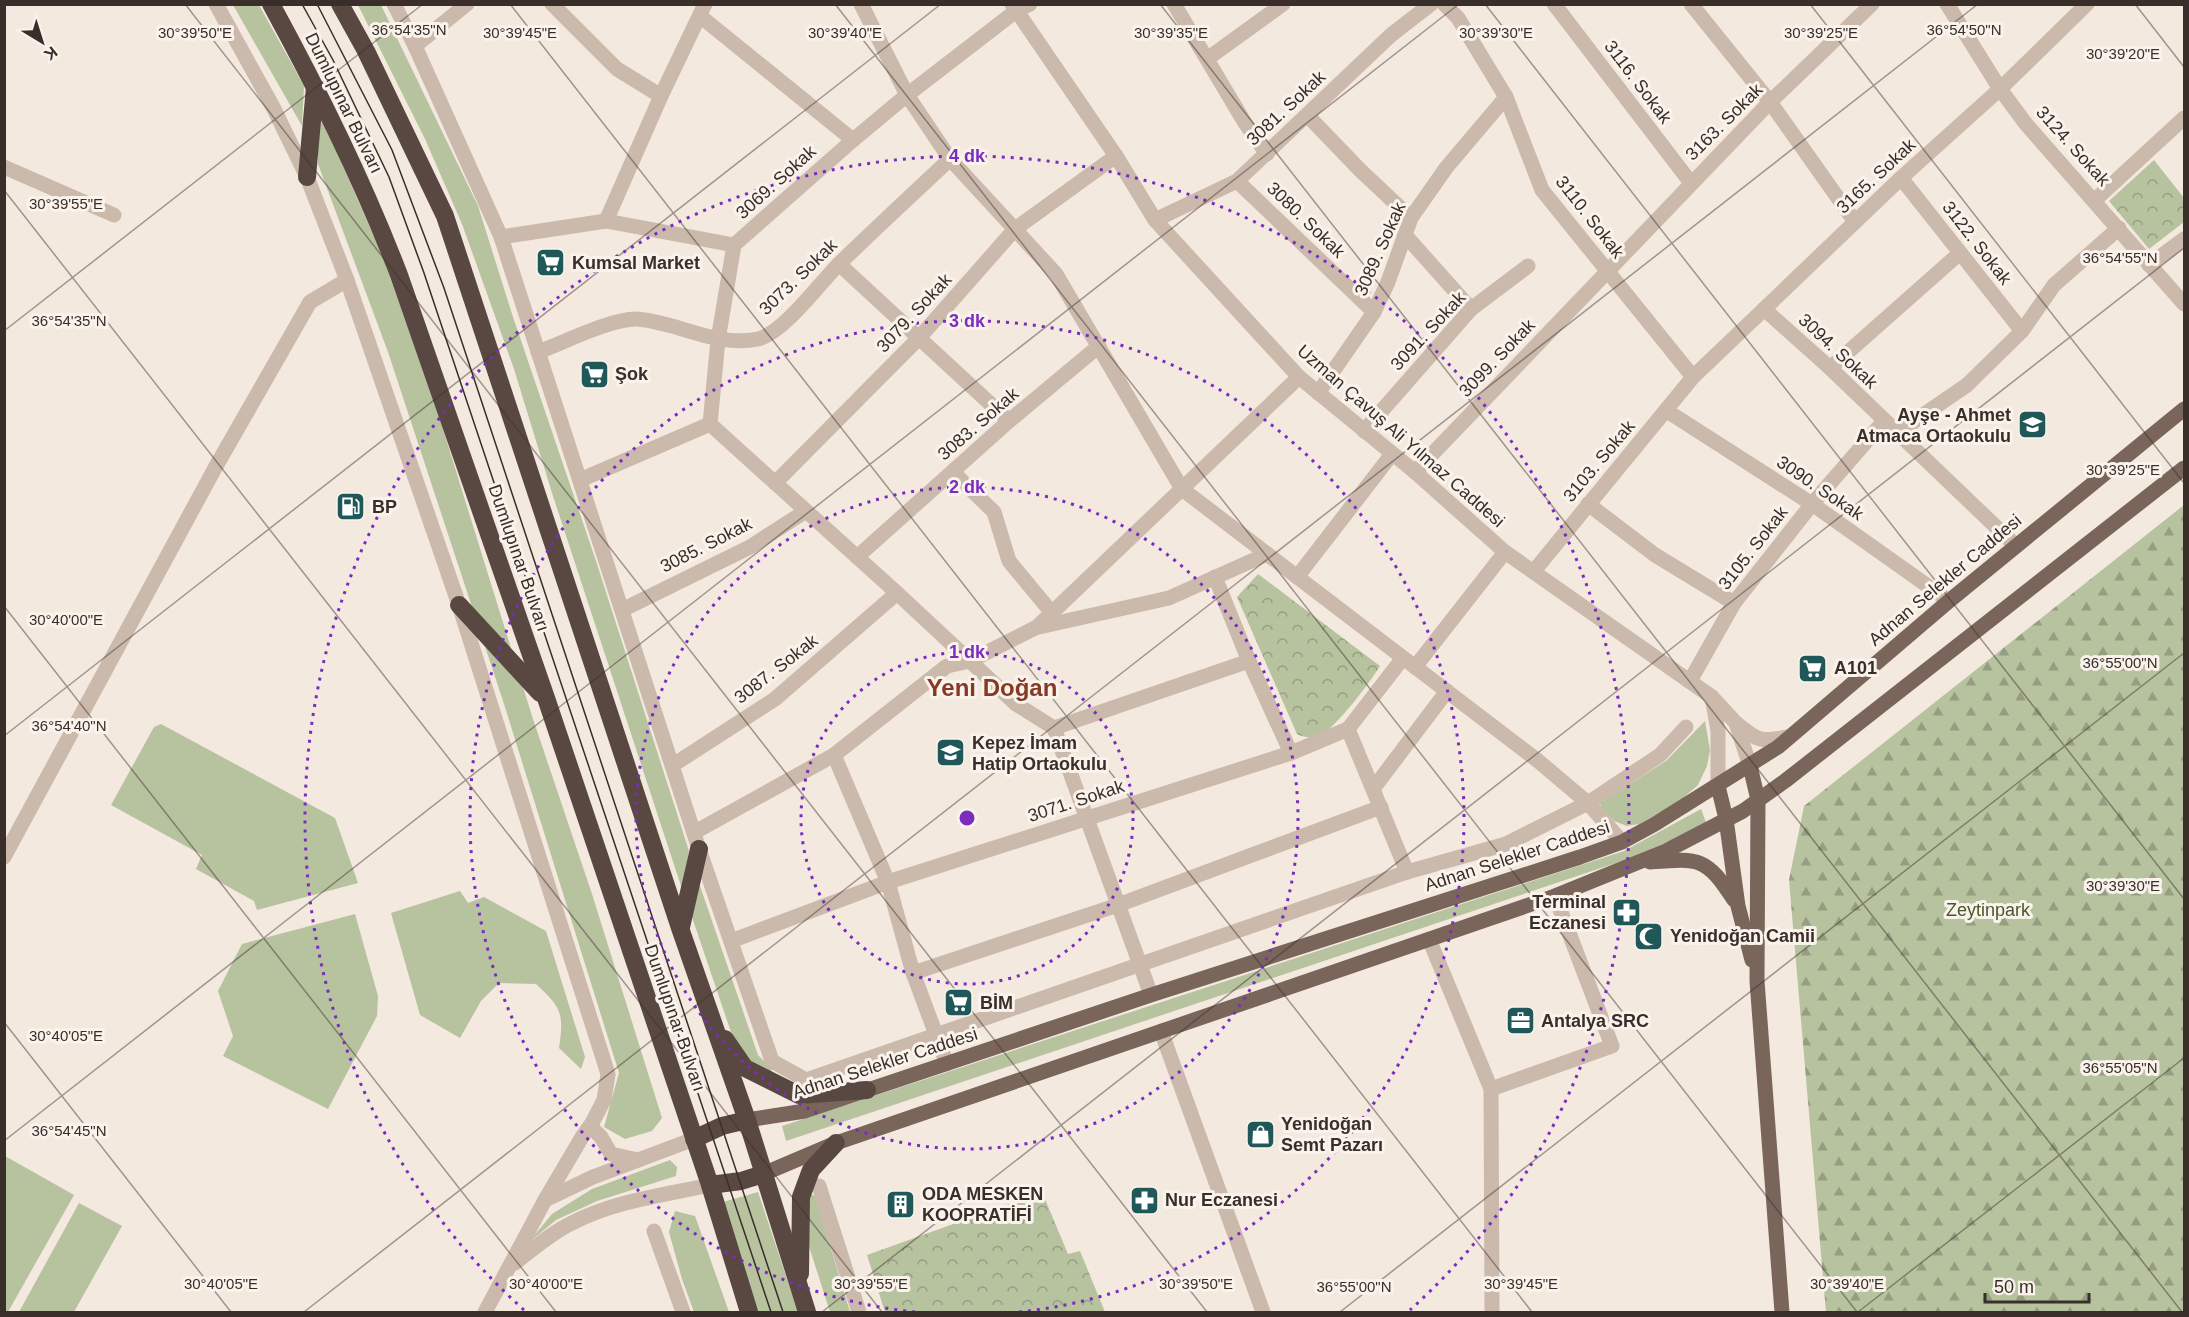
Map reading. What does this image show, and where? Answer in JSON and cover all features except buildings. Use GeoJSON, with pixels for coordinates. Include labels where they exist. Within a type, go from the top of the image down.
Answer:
{"type":"FeatureCollection","features":[{"type":"Feature","properties":{"kind":"highway","name":"Dumlupınar Bulvarı"},"geometry":{"type":"LineString","coordinates":[[271,4],[315,85],[380,225],[399,275],[546,698],[710,1185],[749,1312]]}},
{"type":"Feature","properties":{"kind":"highway","name":"Dumlupınar Bulvarı"},"geometry":{"type":"LineString","coordinates":[[340,4],[366,51],[445,216],[680,928],[747,1120],[807,1312]]}},
{"type":"Feature","properties":{"kind":"highway"},"geometry":{"type":"LineString","coordinates":[[307,177],[315,85]]}},
{"type":"Feature","properties":{"kind":"highway"},"geometry":{"type":"LineString","coordinates":[[459,605],[546,698]]}},
{"type":"Feature","properties":{"kind":"highway"},"geometry":{"type":"LineString","coordinates":[[680,928],[697,841]]}},
{"type":"Feature","properties":{"kind":"highway"},"geometry":{"type":"LineString","coordinates":[[713,1023],[745,1068],[799,1095],[867,1090]]}},
{"type":"Feature","properties":{"kind":"highway"},"geometry":{"type":"LineString","coordinates":[[694,1139],[723,1126],[747,1120]]}},
{"type":"Feature","properties":{"kind":"highway"},"geometry":{"type":"LineString","coordinates":[[799,1291],[801,1197],[811,1170],[836,1143]]}},
{"type":"Feature","properties":{"kind":"highway"},"geometry":{"type":"LineString","coordinates":[[710,1185],[741,1181],[763,1174]]}},
{"type":"Feature","properties":{"kind":"main road","name":"Adnan Selekler Caddesi"},"geometry":{"type":"LineString","coordinates":[[747,1120],[788,1115],[867,1090],[1622,842],[1750,766],[1788,737],[1948,601],[2184,409]]}},
{"type":"Feature","properties":{"kind":"main road"},"geometry":{"type":"LineString","coordinates":[[763,1174],[836,1143],[1555,896],[1638,863],[1726,819],[1758,800],[2184,468]]}},
{"type":"Feature","properties":{"kind":"main road"},"geometry":{"type":"LineString","coordinates":[[1750,766],[1758,800],[1757,981],[1782,1312]]}},
{"type":"Feature","properties":{"kind":"main road"},"geometry":{"type":"LineString","coordinates":[[1718,786],[1726,819],[1738,906],[1757,981]]}},
{"type":"Feature","properties":{"kind":"main road"},"geometry":{"type":"LineString","coordinates":[[1638,863],[1694,860],[1718,874],[1738,906]]}},
{"type":"Feature","properties":{"kind":"street"},"geometry":{"type":"LineString","coordinates":[[216,4],[273,107],[307,177],[347,280],[459,605],[608,1074],[604,1100],[545,1200],[485,1312]]}},
{"type":"Feature","properties":{"kind":"street"},"geometry":{"type":"LineString","coordinates":[[394,4],[501,237],[697,841],[772,1061],[806,1080],[1407,872],[1506,844],[1588,802],[1660,755],[1686,727]]}},
{"type":"Feature","properties":{"kind":"street"},"geometry":{"type":"LineString","coordinates":[[415,46],[467,4]]}},
{"type":"Feature","properties":{"kind":"street"},"geometry":{"type":"LineString","coordinates":[[552,4],[617,69],[661,96]]}},
{"type":"Feature","properties":{"kind":"street"},"geometry":{"type":"LineString","coordinates":[[861,4],[907,95],[950,159],[1056,274],[1182,489],[1537,760],[1588,802],[1622,842]]}},
{"type":"Feature","properties":{"kind":"street"},"geometry":{"type":"LineString","coordinates":[[1174,4],[1245,123],[1267,154]]}},
{"type":"Feature","properties":{"kind":"street"},"geometry":{"type":"LineString","coordinates":[[1207,59],[1282,4]]}},
{"type":"Feature","properties":{"kind":"street","name":"3081. Sokak"},"geometry":{"type":"LineString","coordinates":[[1155,220],[1237,181],[1391,35],[1431,4]]}},
{"type":"Feature","properties":{"kind":"street","name":"3110. Sokak"},"geometry":{"type":"LineString","coordinates":[[1444,4],[1458,18],[1506,97],[1542,190],[1693,377]]}},
{"type":"Feature","properties":{"kind":"street","name":"3116. Sokak"},"geometry":{"type":"LineString","coordinates":[[1554,4],[1691,183]]}},
{"type":"Feature","properties":{"kind":"street"},"geometry":{"type":"LineString","coordinates":[[1691,4],[1770,102],[1855,222]]}},
{"type":"Feature","properties":{"kind":"street","name":"3163. Sokak"},"geometry":{"type":"LineString","coordinates":[[1607,271],[1770,102],[1872,4]]}},
{"type":"Feature","properties":{"kind":"street","name":"3124. Sokak"},"geometry":{"type":"LineString","coordinates":[[1947,4],[2000,89],[2026,124],[2184,304]]}},
{"type":"Feature","properties":{"kind":"street","name":"3165. Sokak"},"geometry":{"type":"LineString","coordinates":[[1693,377],[1901,178],[2000,89],[2086,4]]}},
{"type":"Feature","properties":{"kind":"street","name":"3069. Sokak"},"geometry":{"type":"LineString","coordinates":[[501,237],[606,221],[734,245],[853,140],[1019,7]]}},
{"type":"Feature","properties":{"kind":"street","name":"Uzman Çavuş Ali Yılmaz Caddesi"},"geometry":{"type":"LineString","coordinates":[[1019,7],[1155,220],[1299,377],[1415,472],[1505,552],[1712,697],[1736,723]]}},
{"type":"Feature","properties":{"kind":"street"},"geometry":{"type":"LineString","coordinates":[[606,221],[661,96],[703,10],[853,140]]}},
{"type":"Feature","properties":{"kind":"street","name":"3089. Sokak"},"geometry":{"type":"LineString","coordinates":[[1318,393],[1374,312],[1411,218],[1446,168],[1506,97]]}},
{"type":"Feature","properties":{"kind":"street"},"geometry":{"type":"LineString","coordinates":[[1308,116],[1411,218]]}},
{"type":"Feature","properties":{"kind":"street"},"geometry":{"type":"LineString","coordinates":[[2095,200],[2184,118]]}},
{"type":"Feature","properties":{"kind":"street","name":"3079. Sokak"},"geometry":{"type":"LineString","coordinates":[[775,483],[919,338],[1015,229],[1116,156]]}},
{"type":"Feature","properties":{"kind":"street","name":"3073. Sokak"},"geometry":{"type":"LineString","coordinates":[[538,352],[612,324],[636,319],[686,328],[718,340],[759,339],[782,324],[838,264],[950,159]]}},
{"type":"Feature","properties":{"kind":"street"},"geometry":{"type":"LineString","coordinates":[[4,167],[114,215]]}},
{"type":"Feature","properties":{"kind":"street","name":"3122. Sokak"},"geometry":{"type":"LineString","coordinates":[[1901,178],[2022,331]]}},
{"type":"Feature","properties":{"kind":"street","name":"3080. Sokak"},"geometry":{"type":"LineString","coordinates":[[1237,181],[1374,312]]}},
{"type":"Feature","properties":{"kind":"street"},"geometry":{"type":"LineString","coordinates":[[1897,433],[1967,385],[2022,331],[2054,285],[2119,228]]}},
{"type":"Feature","properties":{"kind":"street"},"geometry":{"type":"LineString","coordinates":[[1405,235],[1471,309]]}},
{"type":"Feature","properties":{"kind":"street"},"geometry":{"type":"LineString","coordinates":[[2149,265],[2184,240]]}},
{"type":"Feature","properties":{"kind":"street"},"geometry":{"type":"LineString","coordinates":[[710,424],[718,340],[734,245]]}},
{"type":"Feature","properties":{"kind":"street"},"geometry":{"type":"LineString","coordinates":[[1830,368],[1960,253]]}},
{"type":"Feature","properties":{"kind":"street"},"geometry":{"type":"LineString","coordinates":[[838,264],[1009,421]]}},
{"type":"Feature","properties":{"kind":"street","name":"3091. Sokak"},"geometry":{"type":"LineString","coordinates":[[1364,431],[1471,309],[1528,266]]}},
{"type":"Feature","properties":{"kind":"street","name":"3099. Sokak"},"geometry":{"type":"LineString","coordinates":[[1415,472],[1607,271]]}},
{"type":"Feature","properties":{"kind":"street"},"geometry":{"type":"LineString","coordinates":[[4,857],[215,468],[310,302],[347,280]]}},
{"type":"Feature","properties":{"kind":"street","name":"3094. Sokak"},"geometry":{"type":"LineString","coordinates":[[1764,309],[1830,368],[2016,546]]}},
{"type":"Feature","properties":{"kind":"street","name":"3083. Sokak"},"geometry":{"type":"LineString","coordinates":[[857,557],[1009,421],[1099,346]]}},
{"type":"Feature","properties":{"kind":"street"},"geometry":{"type":"LineString","coordinates":[[697,841],[834,755],[947,666],[970,661],[1037,627],[1299,377]]}},
{"type":"Feature","properties":{"kind":"street","name":"3103. Sokak"},"geometry":{"type":"LineString","coordinates":[[1534,571],[1693,377]]}},
{"type":"Feature","properties":{"kind":"street","name":"3090. Sokak"},"geometry":{"type":"LineString","coordinates":[[1667,411],[1812,504],[1948,601]]}},
{"type":"Feature","properties":{"kind":"street","name":"3105. Sokak"},"geometry":{"type":"LineString","coordinates":[[1690,681],[1734,603],[1812,504],[1884,421]]}},
{"type":"Feature","properties":{"kind":"street"},"geometry":{"type":"LineString","coordinates":[[580,480],[710,424]]}},
{"type":"Feature","properties":{"kind":"street"},"geometry":{"type":"LineString","coordinates":[[710,424],[1016,704],[1054,728],[1151,995]]}},
{"type":"Feature","properties":{"kind":"street"},"geometry":{"type":"LineString","coordinates":[[1297,577],[1392,454]]}},
{"type":"Feature","properties":{"kind":"street"},"geometry":{"type":"LineString","coordinates":[[953,472],[994,512],[1009,561],[1052,614]]}},
{"type":"Feature","properties":{"kind":"street"},"geometry":{"type":"LineString","coordinates":[[1588,504],[1655,555],[1734,603]]}},
{"type":"Feature","properties":{"kind":"street","name":"3085. Sokak"},"geometry":{"type":"LineString","coordinates":[[622,610],[750,547],[806,511]]}},
{"type":"Feature","properties":{"kind":"street","name":"3071. Sokak"},"geometry":{"type":"LineString","coordinates":[[731,942],[888,882],[1291,753],[1348,729],[1505,552]]}},
{"type":"Feature","properties":{"kind":"street"},"geometry":{"type":"LineString","coordinates":[[1037,627],[1169,598],[1267,554]]}},
{"type":"Feature","properties":{"kind":"street"},"geometry":{"type":"LineString","coordinates":[[1215,577],[1249,661],[1291,753]]}},
{"type":"Feature","properties":{"kind":"street","name":"3087. Sokak"},"geometry":{"type":"LineString","coordinates":[[673,765],[775,699],[897,593]]}},
{"type":"Feature","properties":{"kind":"street"},"geometry":{"type":"LineString","coordinates":[[1054,728],[1249,661]]}},
{"type":"Feature","properties":{"kind":"street"},"geometry":{"type":"LineString","coordinates":[[1373,789],[1447,691]]}},
{"type":"Feature","properties":{"kind":"street"},"geometry":{"type":"LineString","coordinates":[[1712,697],[1718,731],[1718,786]]}},
{"type":"Feature","properties":{"kind":"street"},"geometry":{"type":"LineString","coordinates":[[1736,723],[1756,739],[1768,741],[1788,737]]}},
{"type":"Feature","properties":{"kind":"street"},"geometry":{"type":"LineString","coordinates":[[1736,723],[1750,766]]}},
{"type":"Feature","properties":{"kind":"street"},"geometry":{"type":"LineString","coordinates":[[1348,729],[1407,872]]}},
{"type":"Feature","properties":{"kind":"street"},"geometry":{"type":"LineString","coordinates":[[834,755],[888,882],[913,973],[947,1064]]}},
{"type":"Feature","properties":{"kind":"street"},"geometry":{"type":"LineString","coordinates":[[913,973],[1118,905],[1381,807]]}},
{"type":"Feature","properties":{"kind":"street"},"geometry":{"type":"LineString","coordinates":[[1491,1089],[1612,1046],[1555,896]]}},
{"type":"Feature","properties":{"kind":"street"},"geometry":{"type":"LineString","coordinates":[[1429,939],[1491,1089],[1492,1312]]}},
{"type":"Feature","properties":{"kind":"street"},"geometry":{"type":"LineString","coordinates":[[1161,1031],[1263,1312]]}},
{"type":"Feature","properties":{"kind":"street"},"geometry":{"type":"LineString","coordinates":[[590,1126],[601,1137],[611,1154],[638,1160]]}},
{"type":"Feature","properties":{"kind":"street"},"geometry":{"type":"LineString","coordinates":[[545,1200],[593,1176],[694,1139]]}},
{"type":"Feature","properties":{"kind":"street"},"geometry":{"type":"LineString","coordinates":[[508,1269],[541,1242],[572,1222],[625,1203],[710,1185]]}},
{"type":"Feature","properties":{"kind":"street"},"geometry":{"type":"LineString","coordinates":[[819,1186],[859,1312]]}},
{"type":"Feature","properties":{"kind":"street"},"geometry":{"type":"LineString","coordinates":[[654,1231],[683,1312]]}},
{"type":"Feature","properties":{"kind":"green space"},"geometry":{"type":"Polygon","coordinates":[[[233,5],[259,5],[304,86],[302,126],[233,5]]]}},
{"type":"Feature","properties":{"kind":"green space"},"geometry":{"type":"Polygon","coordinates":[[[358,5],[381,5],[478,206],[689,851],[682,889],[552,493],[514,369],[462,224],[425,139],[358,5]]]}},
{"type":"Feature","properties":{"kind":"green space"},"geometry":{"type":"Polygon","coordinates":[[[318,109],[382,255],[434,400],[532,716],[592,894],[662,1118],[652,1131],[625,1139],[604,1127],[619,1073],[504,704],[388,352],[318,164],[318,109]]]}},
{"type":"Feature","properties":{"kind":"green space"},"geometry":{"type":"Polygon","coordinates":[[[2154,160],[2184,198],[2184,222],[2149,249],[2109,201],[2154,160]]]}},
{"type":"Feature","properties":{"kind":"green space","name":"Zeytinpark"},"geometry":{"type":"Polygon","coordinates":[[[2184,505],[2184,1312],[1826,1312],[1789,880],[1804,806],[2184,505]]]}},
{"type":"Feature","properties":{"kind":"green space"},"geometry":{"type":"Polygon","coordinates":[[[1258,574],[1380,666],[1335,724],[1320,735],[1308,737],[1297,734],[1237,597],[1258,574]]]}},
{"type":"Feature","properties":{"kind":"green space"},"geometry":{"type":"Polygon","coordinates":[[[1705,721],[1710,750],[1707,766],[1698,785],[1676,804],[1639,824],[1627,826],[1614,821],[1600,803],[1666,761],[1705,721]]]}},
{"type":"Feature","properties":{"kind":"green space"},"geometry":{"type":"Polygon","coordinates":[[[161,724],[335,818],[358,883],[257,910],[254,901],[196,869],[202,855],[111,805],[154,727],[161,724]]]}},
{"type":"Feature","properties":{"kind":"green space"},"geometry":{"type":"Polygon","coordinates":[[[1701,809],[1707,825],[1625,860],[786,1141],[782,1126],[1624,851],[1701,809]]]}},
{"type":"Feature","properties":{"kind":"green space"},"geometry":{"type":"Polygon","coordinates":[[[698,880],[758,1055],[772,1069],[769,1075],[750,1064],[733,1038],[692,917],[698,880]]]}},
{"type":"Feature","properties":{"kind":"green space"},"geometry":{"type":"Polygon","coordinates":[[[460,891],[468,903],[484,897],[546,931],[585,1057],[581,1069],[559,1048],[561,1019],[559,1012],[551,999],[536,984],[499,983],[481,1001],[460,1038],[420,1015],[391,913],[460,891]]]}},
{"type":"Feature","properties":{"kind":"green space"},"geometry":{"type":"Polygon","coordinates":[[[355,914],[378,996],[377,1016],[328,1109],[223,1056],[233,1036],[218,991],[242,944],[355,914]]]}},
{"type":"Feature","properties":{"kind":"green space"},"geometry":{"type":"Polygon","coordinates":[[[5,1156],[74,1195],[8,1312],[4,1312],[5,1156]]]}},
{"type":"Feature","properties":{"kind":"green space"},"geometry":{"type":"Polygon","coordinates":[[[670,1160],[677,1167],[676,1176],[597,1201],[556,1220],[528,1243],[552,1214],[592,1189],[670,1160]]]}},
{"type":"Feature","properties":{"kind":"green space"},"geometry":{"type":"Polygon","coordinates":[[[758,1192],[798,1312],[757,1312],[723,1202],[758,1192]]]}},
{"type":"Feature","properties":{"kind":"green space"},"geometry":{"type":"Polygon","coordinates":[[[1042,1192],[1068,1254],[1080,1251],[1105,1312],[885,1312],[867,1255],[1042,1192]]]}},
{"type":"Feature","properties":{"kind":"green space"},"geometry":{"type":"Polygon","coordinates":[[[808,1193],[815,1196],[850,1312],[830,1312],[806,1237],[808,1193]]]}},
{"type":"Feature","properties":{"kind":"green space"},"geometry":{"type":"Polygon","coordinates":[[[79,1203],[122,1226],[74,1312],[19,1312],[79,1203]]]}},
{"type":"Feature","properties":{"kind":"green space"},"geometry":{"type":"Polygon","coordinates":[[[675,1211],[695,1216],[729,1312],[694,1312],[669,1232],[675,1211]]]}},
{"type":"Feature","properties":{"kind":"tram line"},"geometry":{"type":"LineString","coordinates":[[302,4],[333,60],[389,177],[424,273],[771,1312]]}},
{"type":"Feature","properties":{"kind":"tram line"},"geometry":{"type":"LineString","coordinates":[[317,4],[392,150],[444,288],[783,1312]]}},
{"type":"Feature","properties":{"kind":"place","name":"Kumsal Market"},"geometry":{"type":"Point","coordinates":[551,263]}},
{"type":"Feature","properties":{"kind":"place","name":"Şok"},"geometry":{"type":"Point","coordinates":[594,374]}},
{"type":"Feature","properties":{"kind":"place","name":"Ayşe - Ahmet Atmaca Ortaokulu"},"geometry":{"type":"Point","coordinates":[2032,425]}},
{"type":"Feature","properties":{"kind":"place","name":"BP"},"geometry":{"type":"Point","coordinates":[351,507]}},
{"type":"Feature","properties":{"kind":"place","name":"A101"},"geometry":{"type":"Point","coordinates":[1813,668]}},
{"type":"Feature","properties":{"kind":"place","name":"Kepez İmam Hatip Ortaokulu"},"geometry":{"type":"Point","coordinates":[951,753]}},
{"type":"Feature","properties":{"kind":"place","name":"Terminal Eczanesi"},"geometry":{"type":"Point","coordinates":[1627,912]}},
{"type":"Feature","properties":{"kind":"place","name":"Yenidoğan Camii"},"geometry":{"type":"Point","coordinates":[1649,936]}},
{"type":"Feature","properties":{"kind":"place","name":"BİM"},"geometry":{"type":"Point","coordinates":[959,1003]}},
{"type":"Feature","properties":{"kind":"place","name":"Antalya SRC"},"geometry":{"type":"Point","coordinates":[1520,1021]}},
{"type":"Feature","properties":{"kind":"place","name":"Yenidoğan Semt Pazarı"},"geometry":{"type":"Point","coordinates":[1260,1134]}},
{"type":"Feature","properties":{"kind":"place","name":"Nur Eczanesi"},"geometry":{"type":"Point","coordinates":[1144,1200]}},
{"type":"Feature","properties":{"kind":"place","name":"ODA MESKEN KOOPRATİFİ"},"geometry":{"type":"Point","coordinates":[901,1204]}},
{"type":"Feature","properties":{"kind":"district","name":"Yeni Doğan"},"geometry":{"type":"Point","coordinates":[992,688]}}]}
